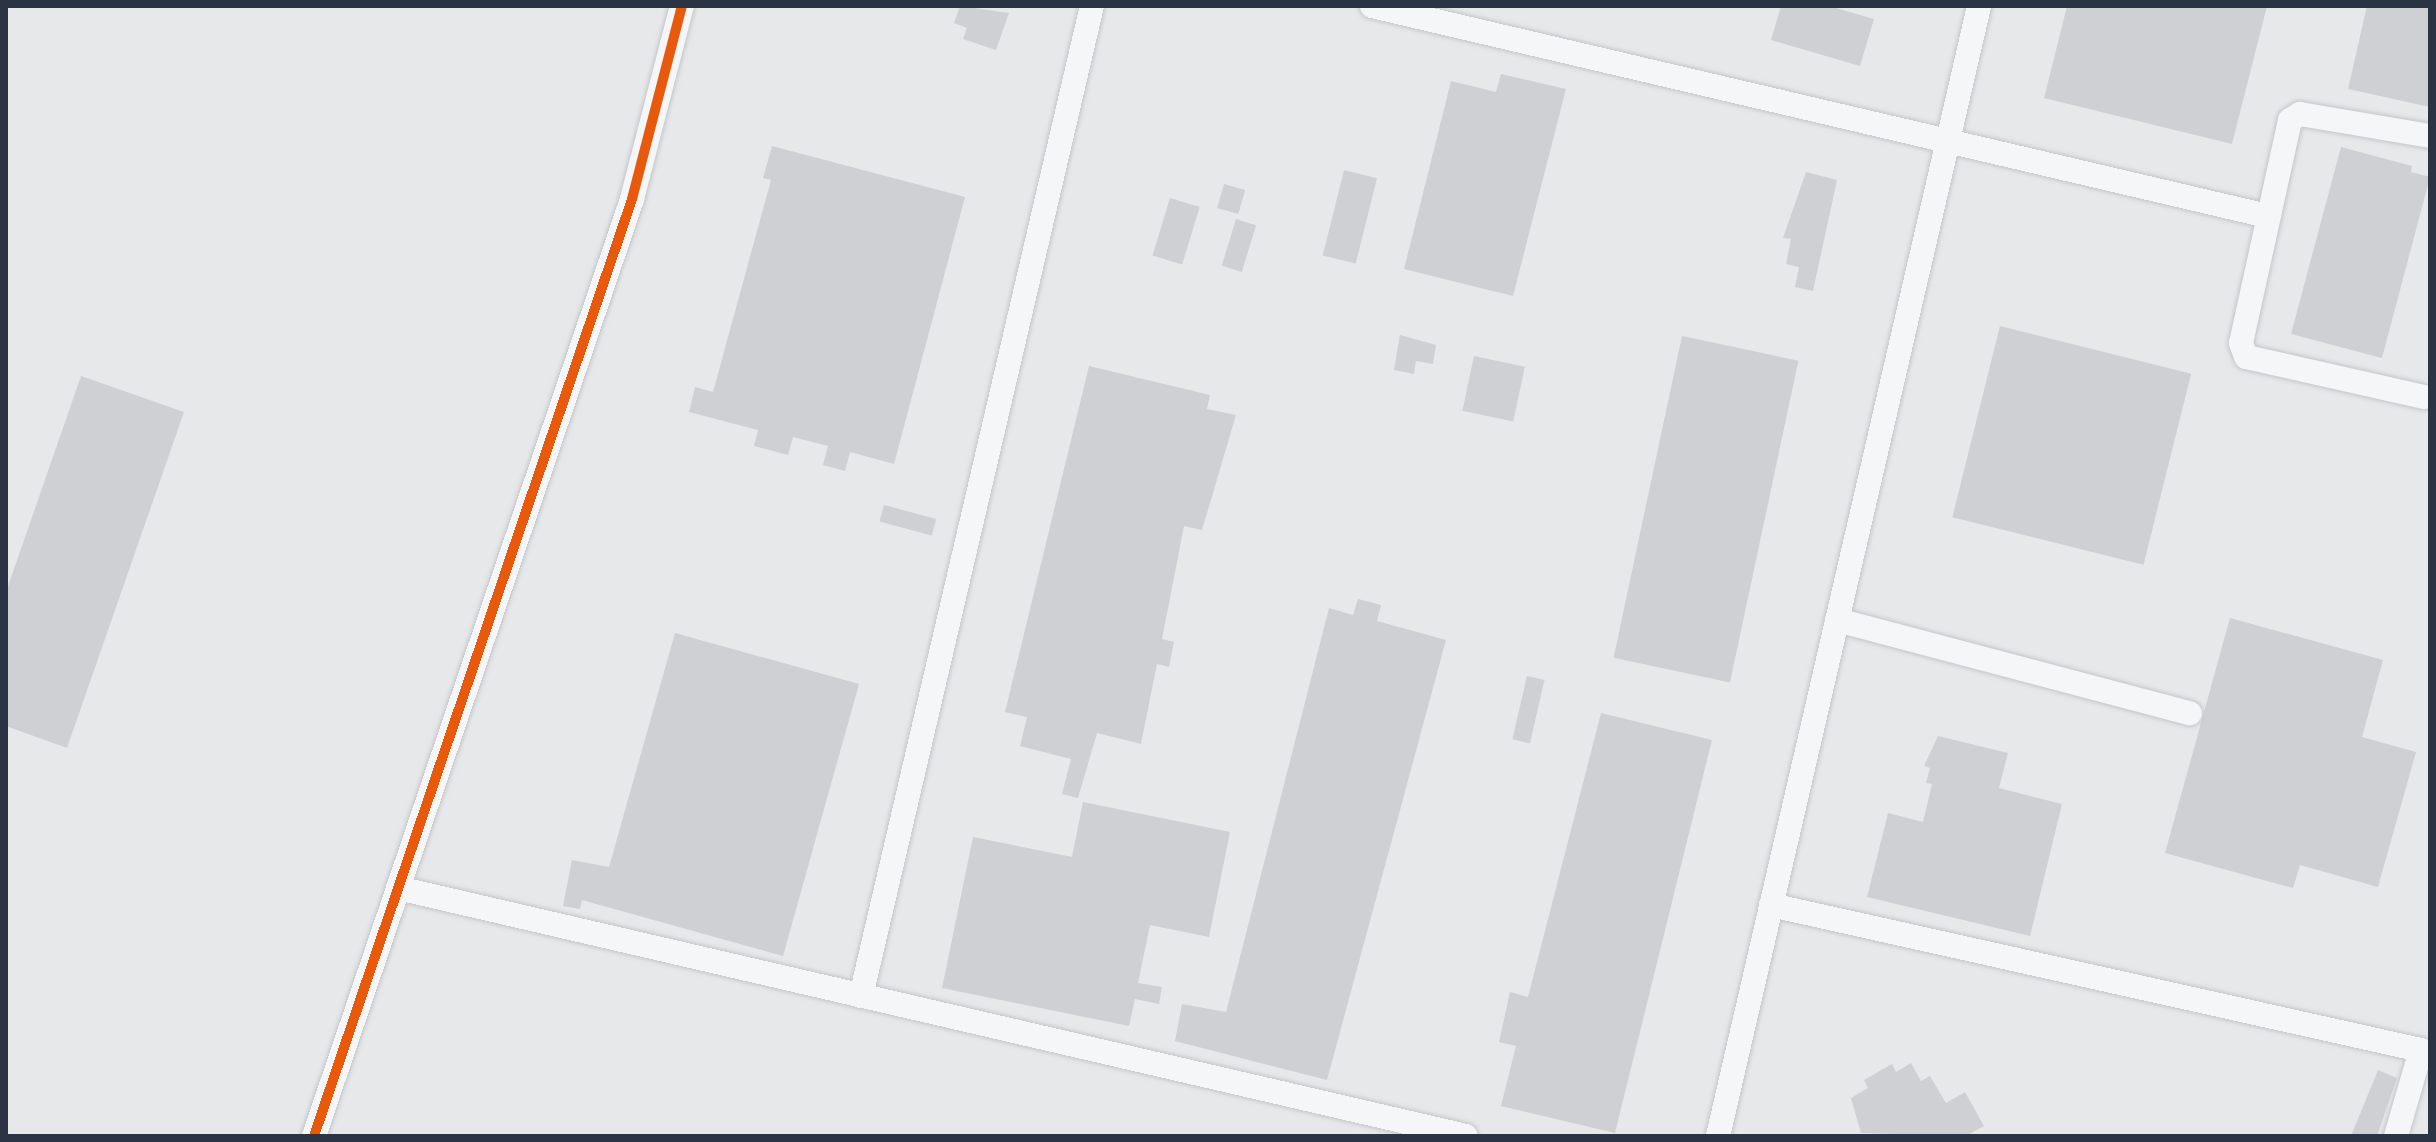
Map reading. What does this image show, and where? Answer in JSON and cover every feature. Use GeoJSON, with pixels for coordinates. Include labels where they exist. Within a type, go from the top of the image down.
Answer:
{"type":"FeatureCollection","features":[{"type":"Feature","properties":{"kind":"street"},"geometry":{"type":"LineString","coordinates":[[314,1136],[632,199],[682,6]]}},
{"type":"Feature","properties":{"kind":"street"},"geometry":{"type":"LineString","coordinates":[[861,996],[1092,6]]}},
{"type":"Feature","properties":{"kind":"street"},"geometry":{"type":"LineString","coordinates":[[1372,6],[2267,216]]}},
{"type":"Feature","properties":{"kind":"street"},"geometry":{"type":"LineString","coordinates":[[1718,1136],[1979,6]]}},
{"type":"Feature","properties":{"kind":"street"},"geometry":{"type":"LineString","coordinates":[[2424,397],[2246,357],[2241,343],[2290,120],[2300,114],[2430,136]]}},
{"type":"Feature","properties":{"kind":"street"},"geometry":{"type":"LineString","coordinates":[[1837,620],[2190,713]]}},
{"type":"Feature","properties":{"kind":"street"},"geometry":{"type":"LineString","coordinates":[[398,888],[1466,1136]]}},
{"type":"Feature","properties":{"kind":"street"},"geometry":{"type":"LineString","coordinates":[[1771,905],[2421,1050],[2396,1136]]}},
{"type":"Feature","properties":{"kind":"building"},"geometry":{"type":"Polygon","coordinates":[[[960,6],[1009,13],[996,50],[963,39],[967,28],[954,23],[960,6]]]}},
{"type":"Feature","properties":{"kind":"building"},"geometry":{"type":"Polygon","coordinates":[[[1781,6],[1829,6],[1874,19],[1860,66],[1771,40],[1781,6]]]}},
{"type":"Feature","properties":{"kind":"building"},"geometry":{"type":"Polygon","coordinates":[[[2067,6],[2267,6],[2232,144],[2044,98],[2067,6]]]}},
{"type":"Feature","properties":{"kind":"building"},"geometry":{"type":"Polygon","coordinates":[[[2367,6],[2430,6],[2430,107],[2348,89],[2367,6]]]}},
{"type":"Feature","properties":{"kind":"building"},"geometry":{"type":"Polygon","coordinates":[[[1501,74],[1566,89],[1513,296],[1404,269],[1451,81],[1496,92],[1501,74]]]}},
{"type":"Feature","properties":{"kind":"building"},"geometry":{"type":"Polygon","coordinates":[[[772,146],[965,197],[894,464],[850,452],[845,471],[823,465],[828,446],[793,437],[788,455],[754,446],[758,430],[689,412],[695,387],[713,392],[771,180],[763,178],[772,146]]]}},
{"type":"Feature","properties":{"kind":"building"},"geometry":{"type":"Polygon","coordinates":[[[2341,147],[2412,166],[2411,172],[2430,177],[2382,358],[2291,334],[2341,147]]]}},
{"type":"Feature","properties":{"kind":"building"},"geometry":{"type":"Polygon","coordinates":[[[1344,170],[1377,178],[1356,264],[1323,255],[1344,170]]]}},
{"type":"Feature","properties":{"kind":"building"},"geometry":{"type":"Polygon","coordinates":[[[1806,172],[1837,180],[1813,291],[1795,287],[1799,267],[1786,264],[1791,239],[1783,238],[1806,172]]]}},
{"type":"Feature","properties":{"kind":"building"},"geometry":{"type":"Polygon","coordinates":[[[1224,184],[1245,190],[1238,214],[1217,208],[1224,184]]]}},
{"type":"Feature","properties":{"kind":"building"},"geometry":{"type":"Polygon","coordinates":[[[1170,198],[1200,207],[1182,264],[1152,255],[1170,198]]]}},
{"type":"Feature","properties":{"kind":"building"},"geometry":{"type":"Polygon","coordinates":[[[1236,219],[1256,225],[1242,272],[1222,266],[1236,219]]]}},
{"type":"Feature","properties":{"kind":"building"},"geometry":{"type":"Polygon","coordinates":[[[2000,326],[2191,374],[2143,565],[1952,517],[2000,326]]]}},
{"type":"Feature","properties":{"kind":"building"},"geometry":{"type":"Polygon","coordinates":[[[1400,335],[1436,345],[1433,364],[1416,361],[1414,374],[1394,370],[1400,335]]]}},
{"type":"Feature","properties":{"kind":"building"},"geometry":{"type":"Polygon","coordinates":[[[1682,336],[1798,361],[1730,683],[1614,658],[1682,336]]]}},
{"type":"Feature","properties":{"kind":"building"},"geometry":{"type":"Polygon","coordinates":[[[1474,356],[1525,367],[1513,422],[1462,411],[1474,356]]]}},
{"type":"Feature","properties":{"kind":"building"},"geometry":{"type":"Polygon","coordinates":[[[1089,366],[1210,395],[1207,409],[1236,415],[1202,530],[1184,526],[1162,639],[1174,642],[1169,667],[1157,664],[1141,744],[1097,733],[1078,798],[1062,794],[1071,759],[1020,746],[1027,717],[1005,712],[1089,366]]]}},
{"type":"Feature","properties":{"kind":"building"},"geometry":{"type":"Polygon","coordinates":[[[81,376],[184,412],[67,748],[6,726],[6,592],[81,376]]]}},
{"type":"Feature","properties":{"kind":"building"},"geometry":{"type":"Polygon","coordinates":[[[884,505],[936,519],[932,535],[880,521],[884,505]]]}},
{"type":"Feature","properties":{"kind":"building"},"geometry":{"type":"Polygon","coordinates":[[[1358,599],[1381,605],[1377,621],[1446,640],[1327,1080],[1175,1041],[1182,1004],[1226,1012],[1329,608],[1353,615],[1358,599]]]}},
{"type":"Feature","properties":{"kind":"building"},"geometry":{"type":"Polygon","coordinates":[[[2230,618],[2383,660],[2362,737],[2416,752],[2378,887],[2300,865],[2293,888],[2165,853],[2230,618]]]}},
{"type":"Feature","properties":{"kind":"building"},"geometry":{"type":"Polygon","coordinates":[[[675,633],[859,684],[783,956],[582,900],[580,909],[563,906],[572,860],[609,867],[675,633]]]}},
{"type":"Feature","properties":{"kind":"building"},"geometry":{"type":"Polygon","coordinates":[[[1527,676],[1545,680],[1530,743],[1512,739],[1527,676]]]}},
{"type":"Feature","properties":{"kind":"building"},"geometry":{"type":"Polygon","coordinates":[[[1601,713],[1712,740],[1615,1133],[1501,1106],[1516,1046],[1499,1042],[1510,992],[1528,997],[1601,713]]]}},
{"type":"Feature","properties":{"kind":"building"},"geometry":{"type":"Polygon","coordinates":[[[1938,736],[2008,753],[1999,788],[2062,804],[2030,936],[1867,897],[1888,813],[1923,822],[1932,784],[1926,783],[1930,768],[1924,766],[1938,736]]]}},
{"type":"Feature","properties":{"kind":"building"},"geometry":{"type":"Polygon","coordinates":[[[1083,802],[1230,832],[1209,937],[1150,925],[1138,983],[1162,987],[1159,1004],[1135,999],[1129,1026],[942,988],[973,837],[1072,857],[1083,802]]]}},
{"type":"Feature","properties":{"kind":"building"},"geometry":{"type":"Polygon","coordinates":[[[1911,1063],[1921,1081],[1930,1076],[1946,1103],[1965,1092],[1984,1126],[1966,1136],[1861,1133],[1851,1098],[1868,1088],[1864,1080],[1892,1064],[1896,1072],[1911,1063]]]}},
{"type":"Feature","properties":{"kind":"building"},"geometry":{"type":"Polygon","coordinates":[[[2378,1070],[2397,1078],[2377,1136],[2351,1136],[2378,1070]]]}},
{"type":"Feature","properties":{"kind":"cycle path"},"geometry":{"type":"LineString","coordinates":[[314,1136],[632,199],[682,6]]}}]}
